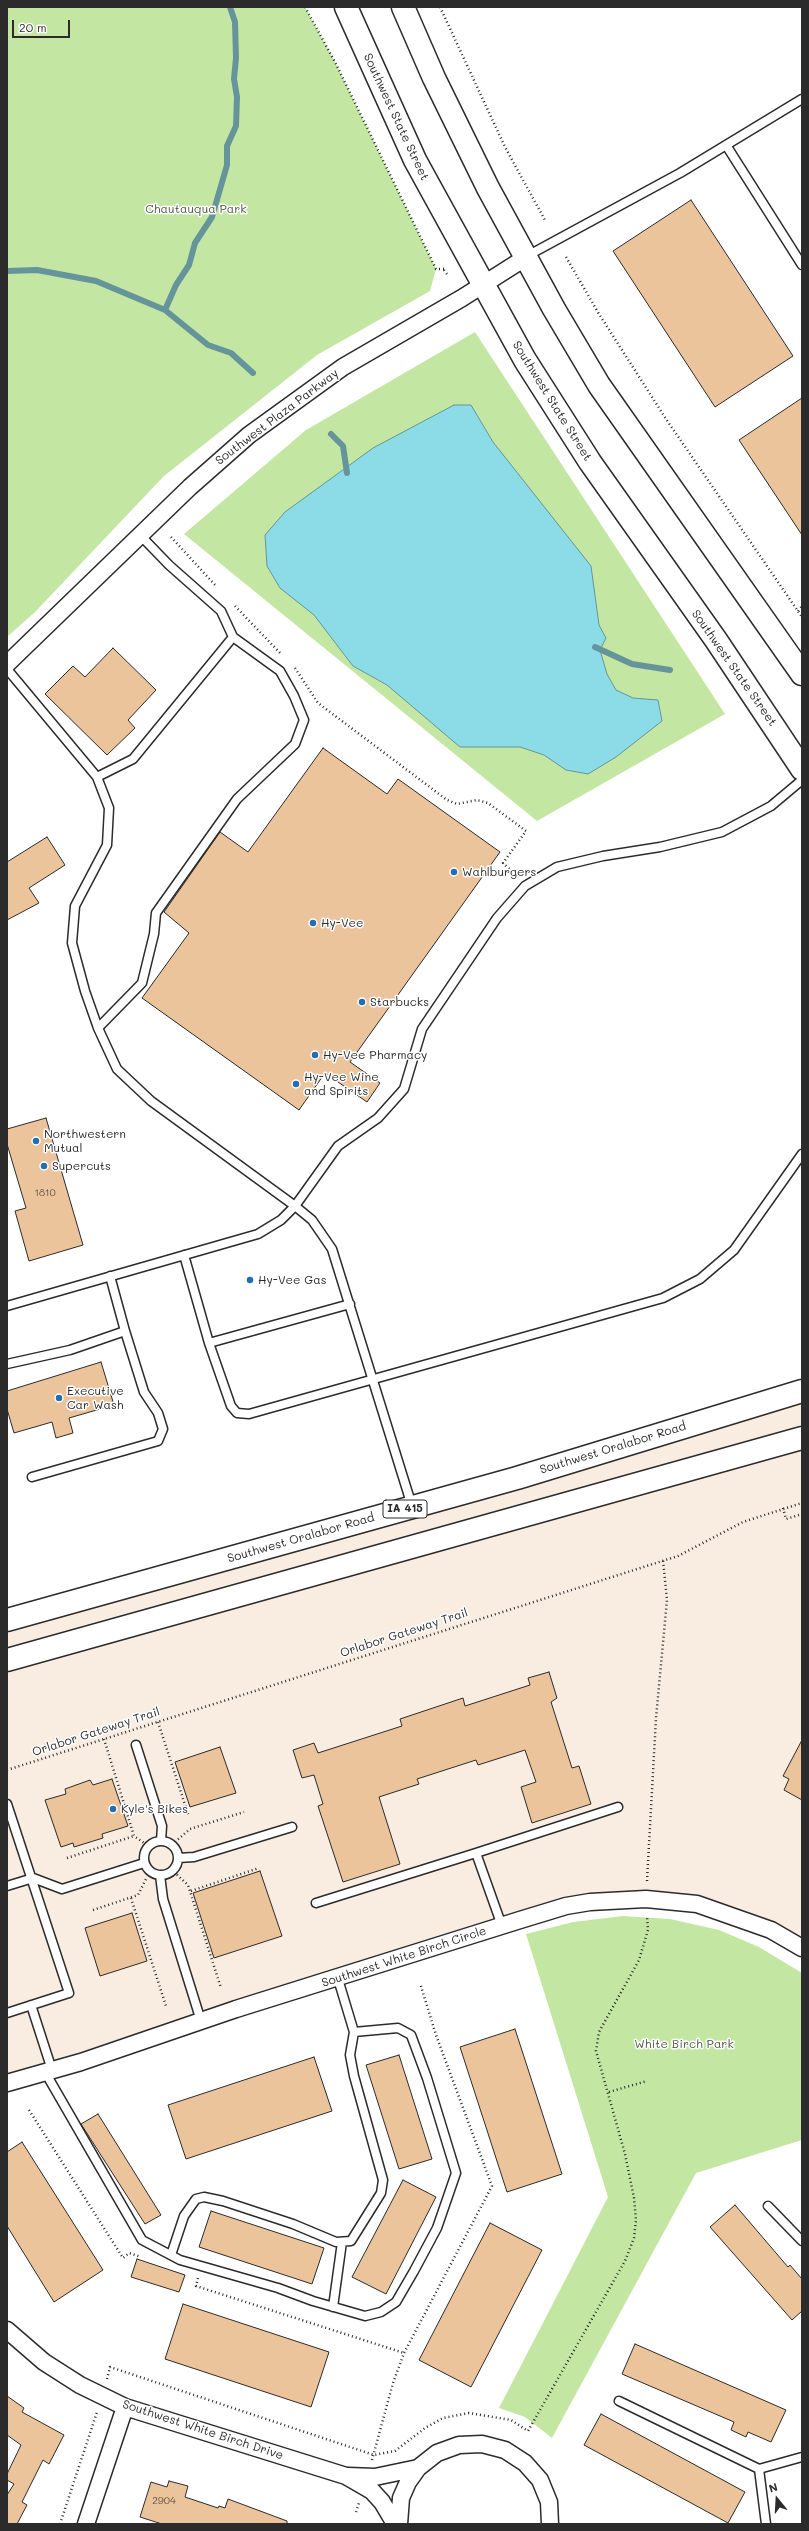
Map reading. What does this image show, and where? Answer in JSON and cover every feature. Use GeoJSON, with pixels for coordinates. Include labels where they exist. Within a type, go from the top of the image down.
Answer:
{"type":"FeatureCollection","features":[{"type":"Feature","properties":{"kind":"main road","name":"Southwest State Street"},"geometry":{"type":"LineString","coordinates":[[346,7],[415,160],[525,360],[590,462],[716,640],[802,768]]}},
{"type":"Feature","properties":{"kind":"main road"},"geometry":{"type":"LineString","coordinates":[[403,7],[434,78],[525,258],[599,385],[802,674]]}},
{"type":"Feature","properties":{"kind":"main road","name":"Southwest Oralabor Road"},"geometry":{"type":"LineString","coordinates":[[7,1620],[517,1478],[802,1391]]}},
{"type":"Feature","properties":{"kind":"main road"},"geometry":{"type":"LineString","coordinates":[[7,1660],[802,1438]]}},
{"type":"Feature","properties":{"kind":"street","name":"Southwest Plaza Parkway"},"geometry":{"type":"LineString","coordinates":[[7,664],[57,618],[140,535],[222,457],[310,390],[343,367],[525,258]]}},
{"type":"Feature","properties":{"kind":"street","name":"Southwest White Birch Circle"},"geometry":{"type":"LineString","coordinates":[[7,2083],[566,1906],[590,1902],[646,1899],[697,1904],[771,1930],[802,1948]]}},
{"type":"Feature","properties":{"kind":"street","name":"Southwest White Birch Drive"},"geometry":{"type":"LineString","coordinates":[[7,2330],[44,2362],[102,2396],[125,2407],[346,2476],[372,2491],[390,2513],[395,2524]]}},
{"type":"Feature","properties":{"kind":"street"},"geometry":{"type":"LineString","coordinates":[[86,2524],[125,2407]]}},
{"type":"Feature","properties":{"kind":"street","name":"Southwest White Birch Drive"},"geometry":{"type":"LineString","coordinates":[[399,2524],[401,2498],[408,2482],[418,2468],[437,2453],[459,2445],[490,2446],[505,2450],[525,2463],[540,2480],[548,2502],[563,2524]]}},
{"type":"Feature","properties":{"kind":"street","name":"Southwest White Birch Drive"},"geometry":{"type":"LineString","coordinates":[[346,2476],[376,2477],[418,2468]]}},
{"type":"Feature","properties":{"kind":"street","name":"Southwest White Birch Drive"},"geometry":{"type":"LineString","coordinates":[[548,2502],[550,2524]]}},
{"type":"Feature","properties":{"kind":"lane"},"geometry":{"type":"LineString","coordinates":[[525,258],[726,145],[802,99]]}},
{"type":"Feature","properties":{"kind":"lane"},"geometry":{"type":"LineString","coordinates":[[726,145],[802,265]]}},
{"type":"Feature","properties":{"kind":"lane"},"geometry":{"type":"LineString","coordinates":[[98,1028],[142,982],[154,934],[156,913],[237,799],[295,744],[304,720],[294,696],[280,671],[233,637],[221,611],[169,565],[140,535]]}},
{"type":"Feature","properties":{"kind":"lane"},"geometry":{"type":"LineString","coordinates":[[97,777],[133,759],[233,637]]}},
{"type":"Feature","properties":{"kind":"lane"},"geometry":{"type":"LineString","coordinates":[[7,669],[97,777],[109,808],[107,845],[75,906],[72,942],[85,991],[98,1028],[117,1068],[151,1101],[296,1206],[312,1220],[332,1249],[412,1507]]}},
{"type":"Feature","properties":{"kind":"lane"},"geometry":{"type":"LineString","coordinates":[[7,1306],[258,1234],[281,1220],[296,1206],[338,1146],[378,1118],[404,1089],[422,1029],[497,918],[526,885],[557,867],[603,856],[660,847],[722,832],[771,806],[802,780]]}},
{"type":"Feature","properties":{"kind":"lane"},"geometry":{"type":"LineString","coordinates":[[184,1255],[209,1343],[227,1398],[238,1413],[249,1414],[658,1300],[700,1279],[734,1250],[802,1154]]}},
{"type":"Feature","properties":{"kind":"lane"},"geometry":{"type":"LineString","coordinates":[[32,1477],[158,1441],[164,1429],[158,1413],[144,1392],[110,1276]]}},
{"type":"Feature","properties":{"kind":"lane"},"geometry":{"type":"LineString","coordinates":[[209,1343],[350,1304]]}},
{"type":"Feature","properties":{"kind":"lane"},"geometry":{"type":"LineString","coordinates":[[7,1364],[70,1350],[125,1331]]}},
{"type":"Feature","properties":{"kind":"lane"},"geometry":{"type":"LineString","coordinates":[[136,1745],[162,1826],[161,1841]]}},
{"type":"Feature","properties":{"kind":"lane"},"geometry":{"type":"LineString","coordinates":[[7,1804],[69,1993],[7,2013]]}},
{"type":"Feature","properties":{"kind":"lane"},"geometry":{"type":"LineString","coordinates":[[316,1903],[618,1808]]}},
{"type":"Feature","properties":{"kind":"lane"},"geometry":{"type":"LineString","coordinates":[[178,1858],[194,1857],[292,1827]]}},
{"type":"Feature","properties":{"kind":"lane"},"geometry":{"type":"LineString","coordinates":[[161,1841],[172,1845],[178,1858],[173,1870],[160,1875],[149,1871],[144,1863],[143,1856],[148,1846],[161,1841]]}},
{"type":"Feature","properties":{"kind":"lane"},"geometry":{"type":"LineString","coordinates":[[476,1853],[502,1926]]}},
{"type":"Feature","properties":{"kind":"lane"},"geometry":{"type":"LineString","coordinates":[[7,1886],[32,1878],[62,1889],[144,1863]]}},
{"type":"Feature","properties":{"kind":"lane"},"geometry":{"type":"LineString","coordinates":[[160,1875],[163,1899],[201,2021]]}},
{"type":"Feature","properties":{"kind":"lane"},"geometry":{"type":"LineString","coordinates":[[171,2255],[184,2216],[196,2199],[204,2197],[223,2201],[293,2224],[336,2242],[342,2242],[351,2241],[381,2193],[383,2180],[354,2076],[350,2055],[354,2032],[338,1979]]}},
{"type":"Feature","properties":{"kind":"lane"},"geometry":{"type":"LineString","coordinates":[[31,2005],[48,2071],[142,2240],[171,2255],[365,2316],[381,2312],[396,2302],[437,2228],[456,2173],[427,2078],[411,2035],[398,2028],[354,2032]]}},
{"type":"Feature","properties":{"kind":"lane"},"geometry":{"type":"LineString","coordinates":[[768,2206],[802,2241]]}},
{"type":"Feature","properties":{"kind":"lane"},"geometry":{"type":"LineString","coordinates":[[334,2307],[342,2242]]}},
{"type":"Feature","properties":{"kind":"lane"},"geometry":{"type":"LineString","coordinates":[[619,2402],[759,2469],[802,2457]]}},
{"type":"Feature","properties":{"kind":"lane"},"geometry":{"type":"LineString","coordinates":[[759,2469],[766,2524]]}},
{"type":"Feature","properties":{"kind":"path"},"geometry":{"type":"LineString","coordinates":[[305,7],[339,71],[436,269],[446,269],[447,274]]}},
{"type":"Feature","properties":{"kind":"path"},"geometry":{"type":"LineString","coordinates":[[440,7],[505,147],[546,222]]}},
{"type":"Feature","properties":{"kind":"path"},"geometry":{"type":"LineString","coordinates":[[566,257],[640,380],[802,617]]}},
{"type":"Feature","properties":{"kind":"path"},"geometry":{"type":"LineString","coordinates":[[171,537],[222,592]]}},
{"type":"Feature","properties":{"kind":"path"},"geometry":{"type":"LineString","coordinates":[[232,603],[286,659]]}},
{"type":"Feature","properties":{"kind":"path"},"geometry":{"type":"LineString","coordinates":[[798,611],[802,606]]}},
{"type":"Feature","properties":{"kind":"path"},"geometry":{"type":"LineString","coordinates":[[292,664],[318,703],[447,800],[457,804],[478,800],[488,803],[526,831],[503,863],[526,885]]}},
{"type":"Feature","properties":{"kind":"path","name":"Orlabor Gateway Trail"},"geometry":{"type":"LineString","coordinates":[[7,1770],[663,1560],[692,1550],[743,1522],[802,1503]]}},
{"type":"Feature","properties":{"kind":"path"},"geometry":{"type":"LineString","coordinates":[[784,1508],[786,1519],[802,1514]]}},
{"type":"Feature","properties":{"kind":"path"},"geometry":{"type":"LineString","coordinates":[[60,2524],[110,2368],[305,2430],[374,2455],[395,2451],[425,2428],[443,2418],[469,2413],[511,2420],[528,2431],[625,2261],[634,2238],[636,2220],[634,2198],[609,2092],[596,2051],[599,2032],[639,1960],[648,1930],[646,1899],[650,1808],[667,1600],[663,1560]]}},
{"type":"Feature","properties":{"kind":"path"},"geometry":{"type":"LineString","coordinates":[[158,1722],[189,1817]]}},
{"type":"Feature","properties":{"kind":"path"},"geometry":{"type":"LineString","coordinates":[[104,1739],[134,1836],[148,1846]]}},
{"type":"Feature","properties":{"kind":"path"},"geometry":{"type":"LineString","coordinates":[[172,1845],[190,1830],[244,1812]]}},
{"type":"Feature","properties":{"kind":"path"},"geometry":{"type":"LineString","coordinates":[[67,1858],[134,1836]]}},
{"type":"Feature","properties":{"kind":"path"},"geometry":{"type":"LineString","coordinates":[[190,1891],[259,1868]]}},
{"type":"Feature","properties":{"kind":"path"},"geometry":{"type":"LineString","coordinates":[[173,1870],[188,1885],[220,1988]]}},
{"type":"Feature","properties":{"kind":"path"},"geometry":{"type":"LineString","coordinates":[[93,1910],[138,1895],[149,1871]]}},
{"type":"Feature","properties":{"kind":"path"},"geometry":{"type":"LineString","coordinates":[[131,1898],[166,2006]]}},
{"type":"Feature","properties":{"kind":"path"},"geometry":{"type":"LineString","coordinates":[[609,2092],[647,2081]]}},
{"type":"Feature","properties":{"kind":"shaded area"},"geometry":{"type":"Polygon","coordinates":[[[802,1391],[802,1948],[697,1904],[590,1902],[7,2083],[7,1620],[802,1391]]]}},
{"type":"Feature","properties":{"kind":"green space","name":"Chautauqua Park"},"geometry":{"type":"Polygon","coordinates":[[[7,7],[305,7],[336,64],[436,269],[430,291],[317,355],[164,476],[35,612],[7,637],[7,7]]]}},
{"type":"Feature","properties":{"kind":"green space"},"geometry":{"type":"Polygon","coordinates":[[[475,332],[725,714],[537,821],[184,534],[306,430],[475,332]]]}},
{"type":"Feature","properties":{"kind":"green space","name":"White Birch Park"},"geometry":{"type":"Polygon","coordinates":[[[623,1916],[670,1919],[719,1930],[759,1947],[802,1973],[802,2140],[696,2173],[552,2438],[525,2417],[499,2408],[608,2197],[526,1934],[573,1922],[623,1916]]]}},
{"type":"Feature","properties":{"kind":"water"},"geometry":{"type":"Polygon","coordinates":[[[454,405],[471,405],[493,442],[591,566],[599,625],[606,638],[600,650],[607,674],[616,690],[633,698],[658,700],[662,721],[616,757],[588,774],[566,770],[544,755],[520,747],[460,747],[387,685],[353,666],[314,615],[280,588],[267,566],[265,535],[285,512],[373,448],[454,405]]]}},
{"type":"Feature","properties":{"kind":"building"},"geometry":{"type":"Polygon","coordinates":[[[691,200],[793,356],[715,407],[613,251],[691,200]]]}},
{"type":"Feature","properties":{"kind":"building"},"geometry":{"type":"Polygon","coordinates":[[[802,398],[802,535],[739,440],[802,398]]]}},
{"type":"Feature","properties":{"kind":"building"},"geometry":{"type":"Polygon","coordinates":[[[113,648],[156,690],[128,720],[135,728],[107,755],[45,694],[73,666],[85,677],[113,648]]]}},
{"type":"Feature","properties":{"kind":"building","name":"Hy-Vee"},"geometry":{"type":"Polygon","coordinates":[[[323,748],[387,794],[398,779],[500,852],[350,1062],[380,1083],[367,1102],[325,1073],[299,1110],[142,998],[189,933],[164,912],[220,832],[248,852],[323,748]]]}},
{"type":"Feature","properties":{"kind":"building"},"geometry":{"type":"Polygon","coordinates":[[[47,837],[65,865],[29,888],[39,903],[7,920],[7,862],[47,837]]]}},
{"type":"Feature","properties":{"kind":"building"},"geometry":{"type":"Polygon","coordinates":[[[46,1118],[83,1245],[29,1261],[15,1211],[26,1208],[7,1144],[7,1129],[46,1118]]]}},
{"type":"Feature","properties":{"kind":"building","name":"Executive Car Wash"},"geometry":{"type":"Polygon","coordinates":[[[101,1362],[114,1405],[69,1418],[73,1433],[56,1438],[52,1422],[14,1433],[7,1409],[7,1391],[101,1362]]]}},
{"type":"Feature","properties":{"kind":"building"},"geometry":{"type":"Polygon","coordinates":[[[549,1672],[557,1698],[551,1702],[572,1768],[579,1766],[591,1804],[532,1823],[521,1787],[536,1782],[525,1750],[478,1765],[476,1760],[417,1779],[419,1784],[379,1797],[400,1864],[343,1882],[318,1806],[323,1804],[314,1775],[302,1778],[293,1750],[314,1743],[318,1753],[402,1726],[400,1719],[463,1698],[465,1706],[530,1685],[528,1678],[549,1672]]]}},
{"type":"Feature","properties":{"kind":"building"},"geometry":{"type":"Polygon","coordinates":[[[802,1740],[802,1800],[784,1790],[789,1779],[783,1776],[802,1740]]]}},
{"type":"Feature","properties":{"kind":"building"},"geometry":{"type":"Polygon","coordinates":[[[220,1747],[236,1793],[190,1807],[175,1762],[220,1747]]]}},
{"type":"Feature","properties":{"kind":"building"},"geometry":{"type":"Polygon","coordinates":[[[112,1779],[128,1826],[102,1834],[103,1838],[74,1847],[73,1843],[61,1847],[45,1800],[66,1794],[65,1789],[90,1780],[93,1785],[112,1779]]]}},
{"type":"Feature","properties":{"kind":"building"},"geometry":{"type":"Polygon","coordinates":[[[260,1871],[282,1936],[214,1958],[193,1893],[260,1871]]]}},
{"type":"Feature","properties":{"kind":"building"},"geometry":{"type":"Polygon","coordinates":[[[132,1913],[147,1961],[100,1976],[85,1928],[132,1913]]]}},
{"type":"Feature","properties":{"kind":"building"},"geometry":{"type":"Polygon","coordinates":[[[515,2029],[562,2174],[507,2192],[460,2047],[515,2029]]]}},
{"type":"Feature","properties":{"kind":"building"},"geometry":{"type":"Polygon","coordinates":[[[399,2055],[432,2159],[399,2169],[366,2065],[399,2055]]]}},
{"type":"Feature","properties":{"kind":"building"},"geometry":{"type":"Polygon","coordinates":[[[314,2057],[332,2111],[186,2159],[168,2105],[314,2057]]]}},
{"type":"Feature","properties":{"kind":"building"},"geometry":{"type":"Polygon","coordinates":[[[98,2114],[161,2215],[145,2224],[81,2124],[98,2114]]]}},
{"type":"Feature","properties":{"kind":"building"},"geometry":{"type":"Polygon","coordinates":[[[22,2142],[103,2270],[54,2302],[7,2226],[7,2152],[22,2142]]]}},
{"type":"Feature","properties":{"kind":"building"},"geometry":{"type":"Polygon","coordinates":[[[403,2180],[436,2197],[386,2294],[352,2277],[403,2180]]]}},
{"type":"Feature","properties":{"kind":"building"},"geometry":{"type":"Polygon","coordinates":[[[735,2205],[788,2267],[790,2265],[802,2279],[802,2311],[792,2320],[710,2227],[735,2205]]]}},
{"type":"Feature","properties":{"kind":"building"},"geometry":{"type":"Polygon","coordinates":[[[211,2211],[324,2248],[312,2284],[199,2247],[211,2211]]]}},
{"type":"Feature","properties":{"kind":"building"},"geometry":{"type":"Polygon","coordinates":[[[490,2223],[542,2250],[471,2387],[419,2360],[490,2223]]]}},
{"type":"Feature","properties":{"kind":"building"},"geometry":{"type":"Polygon","coordinates":[[[137,2259],[185,2275],[179,2292],[131,2277],[137,2259]]]}},
{"type":"Feature","properties":{"kind":"building"},"geometry":{"type":"Polygon","coordinates":[[[183,2304],[329,2352],[311,2407],[165,2359],[183,2304]]]}},
{"type":"Feature","properties":{"kind":"building"},"geometry":{"type":"Polygon","coordinates":[[[635,2344],[786,2410],[771,2442],[748,2432],[746,2437],[731,2430],[734,2422],[622,2374],[635,2344]]]}},
{"type":"Feature","properties":{"kind":"building"},"geometry":{"type":"Polygon","coordinates":[[[7,2396],[24,2408],[22,2412],[64,2435],[49,2464],[43,2460],[22,2502],[27,2505],[17,2524],[7,2524],[7,2495],[14,2484],[7,2480],[7,2474],[21,2445],[7,2435],[7,2396]]]}},
{"type":"Feature","properties":{"kind":"building"},"geometry":{"type":"Polygon","coordinates":[[[601,2414],[745,2492],[728,2523],[584,2445],[601,2414]]]}},
{"type":"Feature","properties":{"kind":"building"},"geometry":{"type":"Polygon","coordinates":[[[169,2481],[188,2486],[185,2497],[218,2508],[219,2506],[225,2508],[228,2499],[287,2521],[287,2524],[162,2524],[140,2517],[151,2482],[167,2487],[169,2481]]]}},
{"type":"Feature","properties":{"kind":"waterway"},"geometry":{"type":"LineString","coordinates":[[165,310],[176,285],[189,265],[195,243],[212,217],[227,165],[227,146],[236,126],[237,97],[234,79],[236,58],[235,22],[230,7]]}},
{"type":"Feature","properties":{"kind":"waterway"},"geometry":{"type":"LineString","coordinates":[[7,271],[37,270],[96,281],[165,310],[208,345],[231,353],[253,373]]}},
{"type":"Feature","properties":{"kind":"waterway"},"geometry":{"type":"LineString","coordinates":[[331,434],[343,446],[347,473]]}},
{"type":"Feature","properties":{"kind":"waterway"},"geometry":{"type":"LineString","coordinates":[[595,647],[632,664],[670,670]]}},
{"type":"Feature","properties":{"kind":"place","name":"Wahlburgers"},"geometry":{"type":"Point","coordinates":[454,872]}},
{"type":"Feature","properties":{"kind":"place","name":"Hy-Vee"},"geometry":{"type":"Point","coordinates":[313,923]}},
{"type":"Feature","properties":{"kind":"place","name":"Starbucks"},"geometry":{"type":"Point","coordinates":[362,1002]}},
{"type":"Feature","properties":{"kind":"place","name":"Hy-Vee Pharmacy"},"geometry":{"type":"Point","coordinates":[315,1055]}},
{"type":"Feature","properties":{"kind":"place","name":"Hy-Vee Wine and Spirits"},"geometry":{"type":"Point","coordinates":[296,1084]}},
{"type":"Feature","properties":{"kind":"place","name":"Northwestern Mutual"},"geometry":{"type":"Point","coordinates":[36,1141]}},
{"type":"Feature","properties":{"kind":"place","name":"Supercuts"},"geometry":{"type":"Point","coordinates":[44,1166]}},
{"type":"Feature","properties":{"kind":"place","name":"Hy-Vee Gas"},"geometry":{"type":"Point","coordinates":[250,1280]}},
{"type":"Feature","properties":{"kind":"place","name":"Executive Car Wash"},"geometry":{"type":"Point","coordinates":[59,1398]}},
{"type":"Feature","properties":{"kind":"place","name":"Kyle's Bikes"},"geometry":{"type":"Point","coordinates":[113,1809]}}]}
